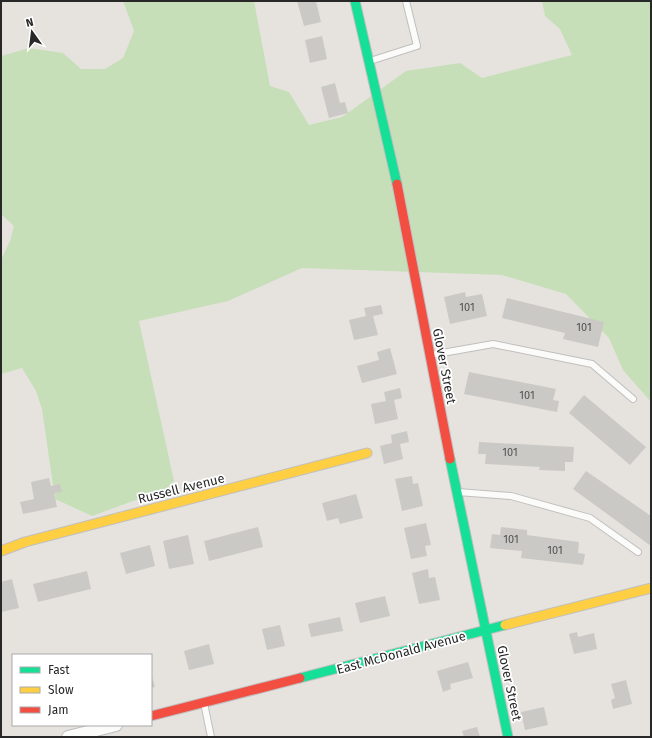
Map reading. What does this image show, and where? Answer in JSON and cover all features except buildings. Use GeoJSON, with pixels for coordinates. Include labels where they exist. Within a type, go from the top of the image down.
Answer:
{"type":"FeatureCollection","features":[{"type":"Feature","properties":{"kind":"street","name":"Glover Street"},"geometry":{"type":"LineString","coordinates":[[355,1],[393,162],[429,356],[484,630],[508,737]]}},
{"type":"Feature","properties":{"kind":"street","name":"Russell Avenue"},"geometry":{"type":"LineString","coordinates":[[1,551],[33,540],[367,453]]}},
{"type":"Feature","properties":{"kind":"street","name":"East McDonald Avenue"},"geometry":{"type":"LineString","coordinates":[[152,716],[651,588]]}},
{"type":"Feature","properties":{"kind":"street"},"geometry":{"type":"LineString","coordinates":[[68,737],[112,726]]}},
{"type":"Feature","properties":{"kind":"lane"},"geometry":{"type":"LineString","coordinates":[[369,61],[417,46],[406,1]]}},
{"type":"Feature","properties":{"kind":"lane"},"geometry":{"type":"LineString","coordinates":[[429,356],[493,344],[592,364],[633,399]]}},
{"type":"Feature","properties":{"kind":"lane"},"geometry":{"type":"LineString","coordinates":[[457,492],[511,496],[590,518],[638,552]]}},
{"type":"Feature","properties":{"kind":"lane"},"geometry":{"type":"LineString","coordinates":[[204,703],[211,737]]}},
{"type":"Feature","properties":{"kind":"green space"},"geometry":{"type":"Polygon","coordinates":[[[123,1],[254,1],[270,86],[289,92],[309,125],[342,117],[406,71],[460,63],[482,78],[572,55],[560,29],[545,16],[542,1],[651,1],[651,402],[623,370],[609,338],[566,294],[502,275],[302,268],[228,301],[139,321],[174,481],[166,489],[92,516],[55,499],[42,409],[36,391],[22,368],[1,374],[1,260],[10,241],[14,226],[1,214],[1,56],[29,48],[63,53],[81,69],[105,69],[123,58],[134,31],[123,1]]]}},
{"type":"Feature","properties":{"kind":"traffic: fast"},"geometry":{"type":"LineString","coordinates":[[355,1],[397,184]]}},
{"type":"Feature","properties":{"kind":"traffic: fast"},"geometry":{"type":"LineString","coordinates":[[450,459],[508,737]]}},
{"type":"Feature","properties":{"kind":"traffic: fast"},"geometry":{"type":"LineString","coordinates":[[300,678],[505,625]]}},
{"type":"Feature","properties":{"kind":"traffic: slow"},"geometry":{"type":"LineString","coordinates":[[1,551],[25,542],[367,453]]}},
{"type":"Feature","properties":{"kind":"traffic: slow"},"geometry":{"type":"LineString","coordinates":[[505,625],[651,588]]}},
{"type":"Feature","properties":{"kind":"traffic: jam"},"geometry":{"type":"LineString","coordinates":[[397,184],[450,459]]}},
{"type":"Feature","properties":{"kind":"traffic: jam"},"geometry":{"type":"LineString","coordinates":[[152,716],[300,678]]}}]}
